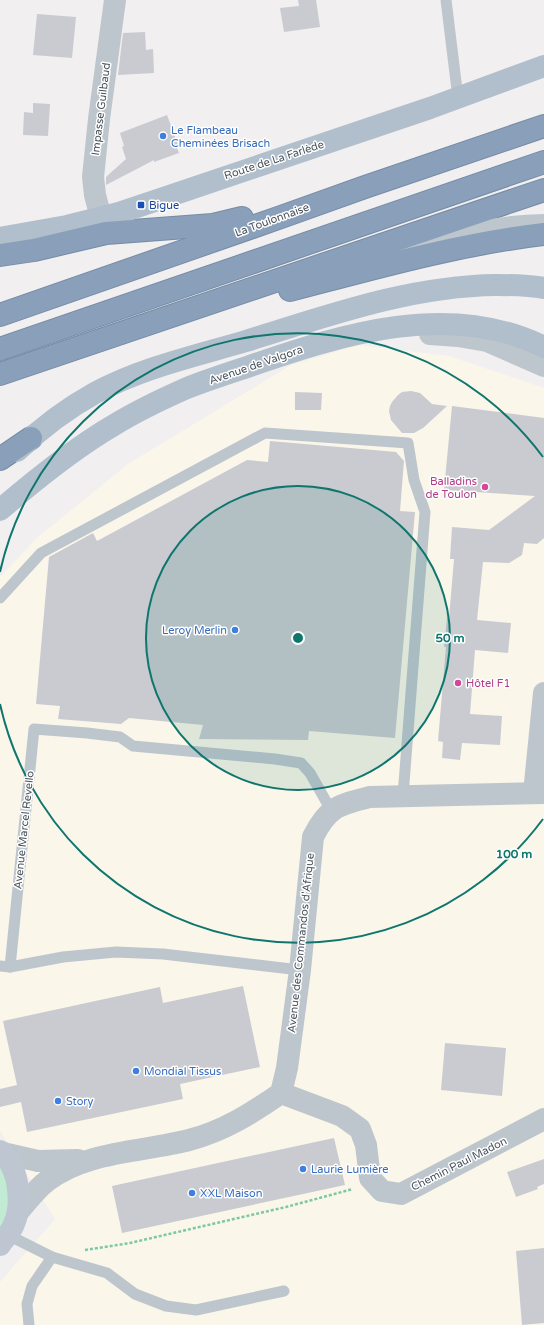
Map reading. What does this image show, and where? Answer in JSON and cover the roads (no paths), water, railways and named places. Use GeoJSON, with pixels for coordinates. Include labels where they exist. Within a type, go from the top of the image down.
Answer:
{"type":"FeatureCollection","features":[{"type":"Feature","properties":{"kind":"highway","name":"La Toulonnaise"},"geometry":{"type":"LineString","coordinates":[[0,315],[544,126]]}},
{"type":"Feature","properties":{"kind":"highway"},"geometry":{"type":"LineString","coordinates":[[0,349],[544,162]]}},
{"type":"Feature","properties":{"kind":"highway"},"geometry":{"type":"LineString","coordinates":[[0,255],[34,250],[106,233],[130,230],[213,225],[365,187]]}},
{"type":"Feature","properties":{"kind":"highway"},"geometry":{"type":"LineString","coordinates":[[0,376],[544,190]]}},
{"type":"Feature","properties":{"kind":"highway"},"geometry":{"type":"LineString","coordinates":[[0,376],[251,300],[434,253],[486,242],[544,234]]}},
{"type":"Feature","properties":{"kind":"highway"},"geometry":{"type":"LineString","coordinates":[[0,459],[31,438]]}},
{"type":"Feature","properties":{"kind":"main road","name":"Route de La Farlède"},"geometry":{"type":"LineString","coordinates":[[0,238],[20,236],[101,218],[458,98],[544,66]]}},
{"type":"Feature","properties":{"kind":"main road"},"geometry":{"type":"LineString","coordinates":[[0,466],[54,419],[95,393],[147,370],[348,310],[402,296],[459,286],[509,285],[544,288]]}},
{"type":"Feature","properties":{"kind":"main road","name":"Avenue de Valgora"},"geometry":{"type":"LineString","coordinates":[[0,510],[42,474],[77,448],[114,425],[157,402],[188,388],[291,352],[361,333],[398,326],[440,324],[459,324],[500,330],[544,347]]}},
{"type":"Feature","properties":{"kind":"main road"},"geometry":{"type":"LineString","coordinates":[[2,1152],[14,1171],[19,1191],[18,1212],[14,1224],[4,1240]]}},
{"type":"Feature","properties":{"kind":"street","name":"Impasse Guilbaud"},"geometry":{"type":"LineString","coordinates":[[101,218],[95,195],[93,178],[99,119],[115,0]]}},
{"type":"Feature","properties":{"kind":"street"},"geometry":{"type":"LineString","coordinates":[[251,300],[434,241],[485,230],[526,225],[544,225]]}},
{"type":"Feature","properties":{"kind":"street"},"geometry":{"type":"LineString","coordinates":[[361,333],[416,333],[458,336],[487,341],[544,366]]}},
{"type":"Feature","properties":{"kind":"street"},"geometry":{"type":"LineString","coordinates":[[539,793],[544,693]]}},
{"type":"Feature","properties":{"kind":"street","name":"Avenue des Commandos d'Afrique"},"geometry":{"type":"LineString","coordinates":[[281,1093],[287,1068],[300,970],[313,838],[320,822],[331,810],[346,803],[370,797],[539,793]]}},
{"type":"Feature","properties":{"kind":"street"},"geometry":{"type":"LineString","coordinates":[[18,1212],[46,1181],[72,1166],[92,1160],[189,1140],[220,1130],[247,1116],[281,1093]]}},
{"type":"Feature","properties":{"kind":"street","name":"Chemin Paul Madon"},"geometry":{"type":"LineString","coordinates":[[281,1093],[342,1116],[360,1130],[366,1145],[370,1178],[382,1191],[401,1194],[544,1119]]}},
{"type":"Feature","properties":{"kind":"street"},"geometry":{"type":"LineString","coordinates":[[2,1152],[38,1161],[92,1160]]}},
{"type":"Feature","properties":{"kind":"lane"},"geometry":{"type":"LineString","coordinates":[[446,0],[458,98]]}},
{"type":"Feature","properties":{"kind":"lane"},"geometry":{"type":"LineString","coordinates":[[0,598],[41,553],[265,433],[408,443],[414,480],[425,512],[403,796]]}},
{"type":"Feature","properties":{"kind":"lane","name":"Avenue Marcel Revello"},"geometry":{"type":"LineString","coordinates":[[300,970],[162,954],[116,952],[63,957],[5,967],[34,729],[120,737],[133,746],[275,759],[301,763],[310,773],[331,810]]}},
{"type":"Feature","properties":{"kind":"lane"},"geometry":{"type":"LineString","coordinates":[[4,1240],[52,1257],[107,1273],[135,1294],[166,1306],[196,1310],[284,1292]]}},
{"type":"Feature","properties":{"kind":"lane"},"geometry":{"type":"LineString","coordinates":[[29,1325],[27,1304],[32,1286],[52,1257]]}},
{"type":"Feature","properties":{"kind":"place","name":"Le Flambeau Cheminées Brisach"},"geometry":{"type":"Point","coordinates":[163,136]}},
{"type":"Feature","properties":{"kind":"place","name":"Bigue"},"geometry":{"type":"Point","coordinates":[141,205]}},
{"type":"Feature","properties":{"kind":"place","name":"Balladins de Toulon"},"geometry":{"type":"Point","coordinates":[485,487]}},
{"type":"Feature","properties":{"kind":"place","name":"Leroy Merlin"},"geometry":{"type":"Point","coordinates":[235,630]}},
{"type":"Feature","properties":{"kind":"place","name":"Hôtel F1"},"geometry":{"type":"Point","coordinates":[458,683]}},
{"type":"Feature","properties":{"kind":"place","name":"Mondial Tissus"},"geometry":{"type":"Point","coordinates":[136,1071]}},
{"type":"Feature","properties":{"kind":"place","name":"Story"},"geometry":{"type":"Point","coordinates":[58,1101]}},
{"type":"Feature","properties":{"kind":"place","name":"Laurie Lumière"},"geometry":{"type":"Point","coordinates":[303,1169]}},
{"type":"Feature","properties":{"kind":"place","name":"XXL Maison"},"geometry":{"type":"Point","coordinates":[192,1193]}}]}
